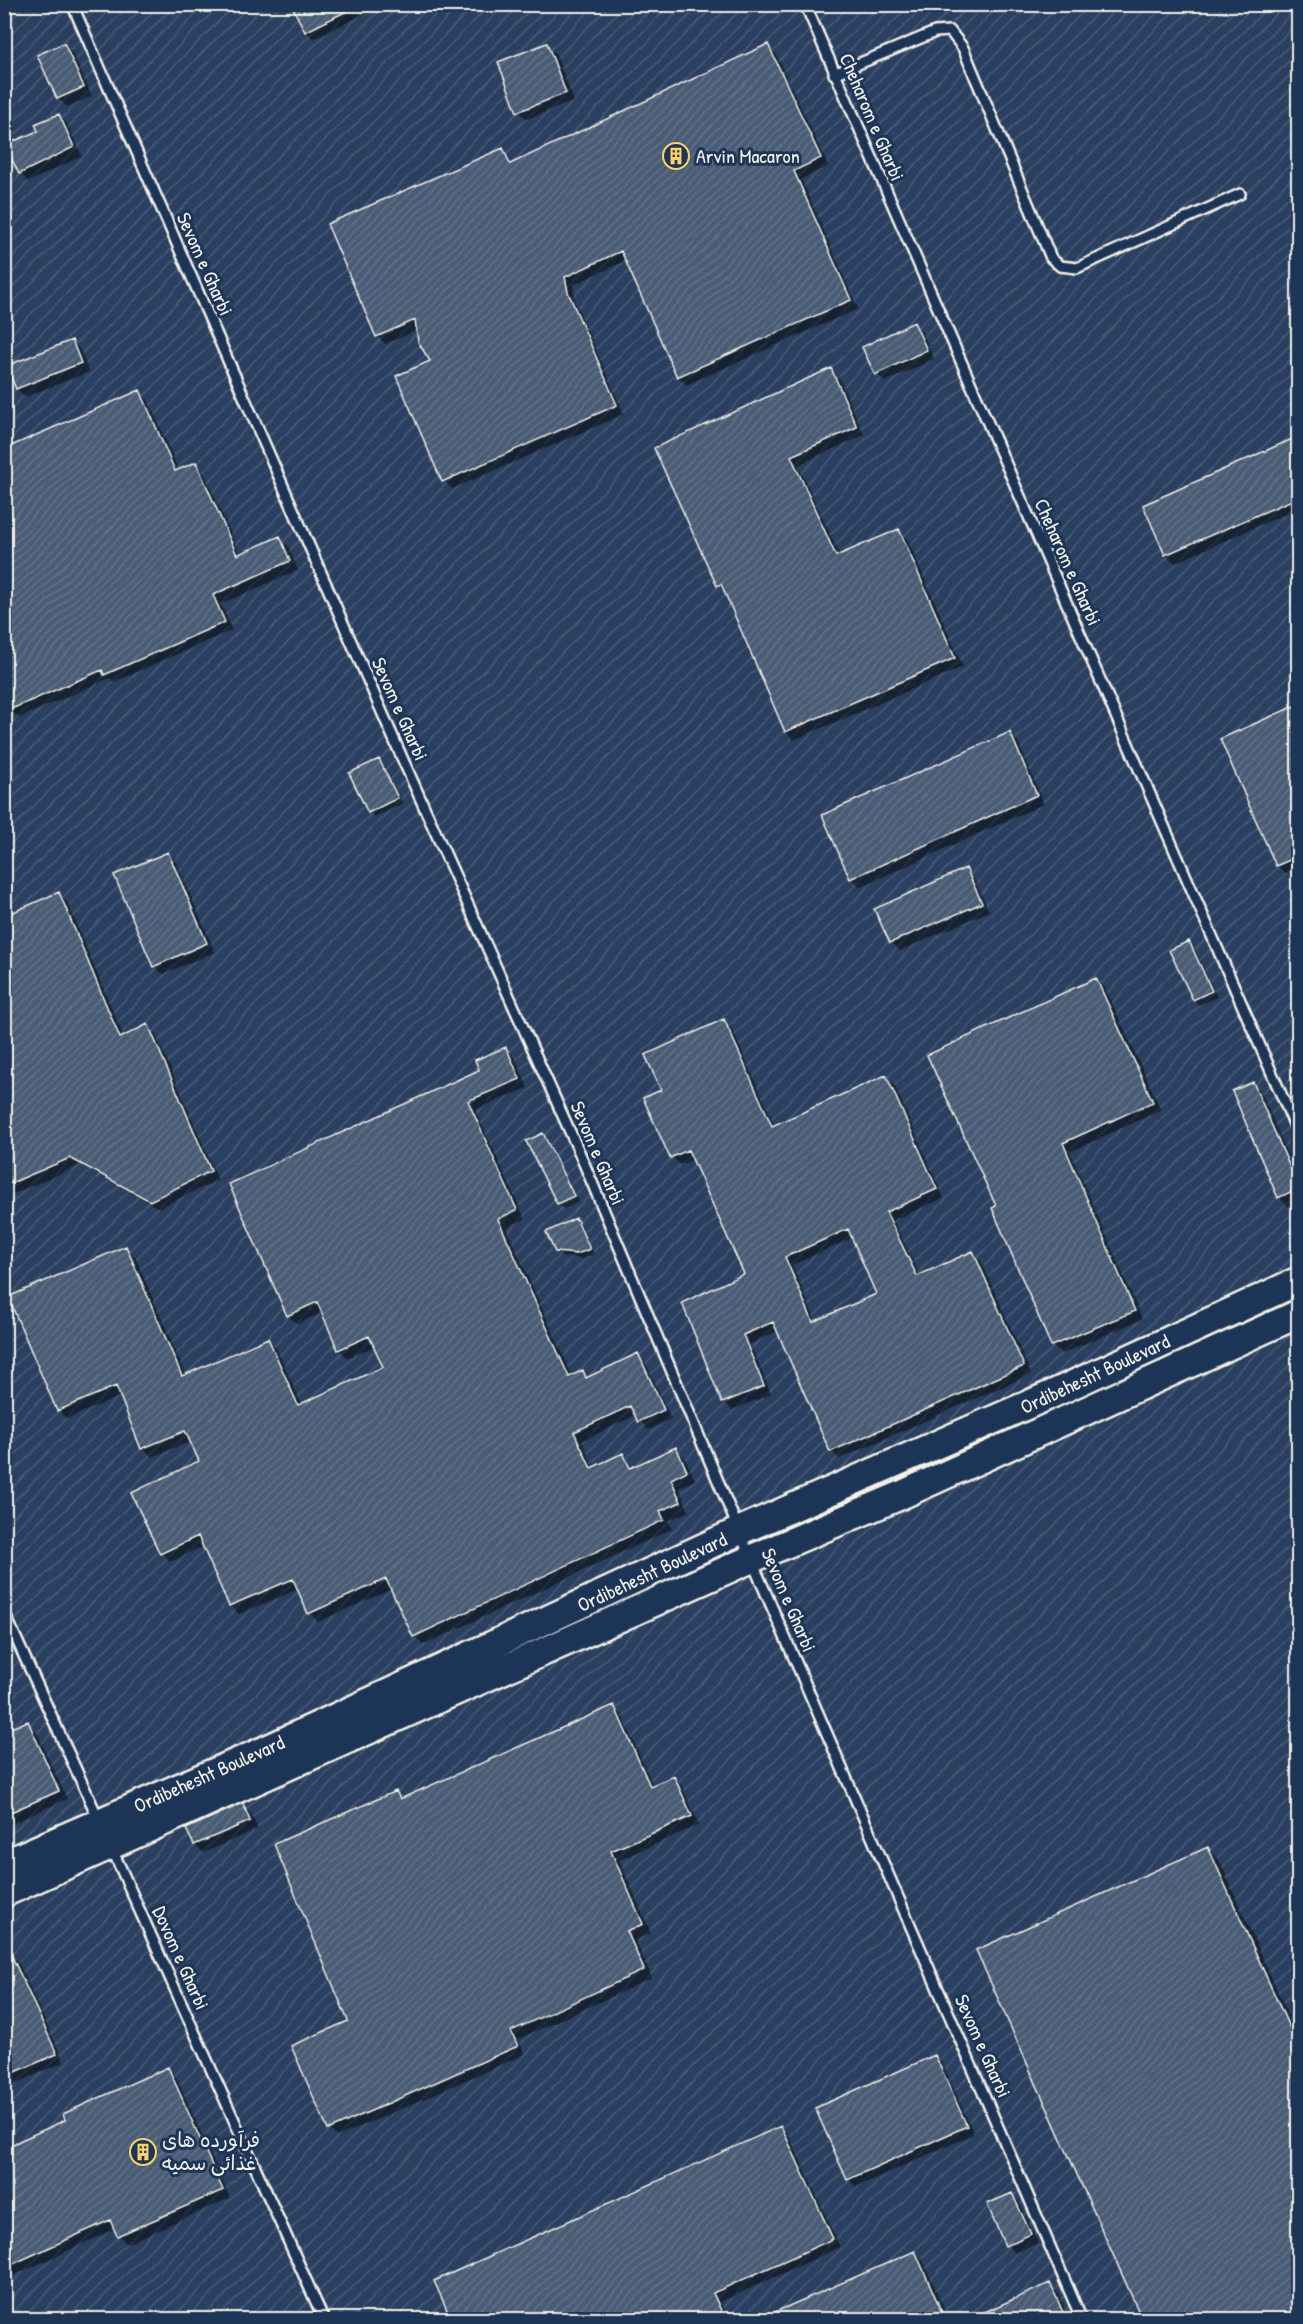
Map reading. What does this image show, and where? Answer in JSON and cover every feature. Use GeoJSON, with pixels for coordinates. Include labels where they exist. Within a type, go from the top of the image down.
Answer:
{"type":"FeatureCollection","features":[{"type":"Feature","properties":{"kind":"street","name":"Ordibehesht Boulevard"},"geometry":{"type":"LineString","coordinates":[[4,1893],[105,1835],[470,1657],[739,1531],[1048,1396],[1299,1281]]}},
{"type":"Feature","properties":{"kind":"street","name":"Ordibehesht Boulevard"},"geometry":{"type":"LineString","coordinates":[[4,1864],[105,1835],[897,1497],[1299,1314]]}},
{"type":"Feature","properties":{"kind":"lane","name":"Sevom e Gharbi"},"geometry":{"type":"LineString","coordinates":[[72,4],[403,760],[580,1154],[751,1559],[1082,2319]]}},
{"type":"Feature","properties":{"kind":"lane","name":"Cheharom e Gharbi"},"geometry":{"type":"LineString","coordinates":[[805,4],[1299,1133]]}},
{"type":"Feature","properties":{"kind":"lane"},"geometry":{"type":"LineString","coordinates":[[834,74],[935,32],[950,31],[956,36],[1051,258],[1060,266],[1069,269],[1077,268],[1240,194]]}},
{"type":"Feature","properties":{"kind":"lane","name":"Dovom e Gharbi"},"geometry":{"type":"LineString","coordinates":[[4,1612],[324,2319]]}},
{"type":"Feature","properties":{"kind":"shaded area"},"geometry":{"type":"Polygon","coordinates":[[[5,5],[1298,5],[1298,2319],[5,2320],[5,5]]]}},
{"type":"Feature","properties":{"kind":"building"},"geometry":{"type":"Polygon","coordinates":[[[291,4],[361,4],[305,32],[291,4]]]}},
{"type":"Feature","properties":{"kind":"building"},"geometry":{"type":"Polygon","coordinates":[[[64,43],[84,87],[57,99],[37,55],[64,43]]]}},
{"type":"Feature","properties":{"kind":"building"},"geometry":{"type":"Polygon","coordinates":[[[547,43],[566,93],[517,112],[498,62],[547,43]]]}},
{"type":"Feature","properties":{"kind":"building"},"geometry":{"type":"Polygon","coordinates":[[[768,44],[821,158],[794,171],[851,300],[677,377],[621,251],[565,277],[568,292],[617,405],[442,482],[396,376],[430,361],[418,342],[415,320],[376,337],[327,224],[503,148],[510,164],[768,44]]]}},
{"type":"Feature","properties":{"kind":"building"},"geometry":{"type":"Polygon","coordinates":[[[59,114],[74,147],[19,174],[5,145],[38,131],[35,124],[59,114]]]}},
{"type":"Feature","properties":{"kind":"building"},"geometry":{"type":"Polygon","coordinates":[[[914,322],[927,350],[875,375],[862,347],[914,322]]]}},
{"type":"Feature","properties":{"kind":"building"},"geometry":{"type":"Polygon","coordinates":[[[72,340],[81,363],[16,389],[6,366],[72,340]]]}},
{"type":"Feature","properties":{"kind":"building"},"geometry":{"type":"Polygon","coordinates":[[[831,368],[857,427],[791,456],[836,556],[899,529],[955,658],[785,732],[721,584],[717,586],[654,448],[831,368]]]}},
{"type":"Feature","properties":{"kind":"building"},"geometry":{"type":"Polygon","coordinates":[[[140,390],[175,471],[196,462],[237,555],[280,536],[290,561],[213,595],[225,622],[104,675],[102,670],[9,710],[4,700],[4,449],[140,390]]]}},
{"type":"Feature","properties":{"kind":"building"},"geometry":{"type":"Polygon","coordinates":[[[1299,436],[1299,497],[1165,555],[1143,505],[1299,436]]]}},
{"type":"Feature","properties":{"kind":"building"},"geometry":{"type":"Polygon","coordinates":[[[1299,704],[1299,856],[1276,866],[1220,739],[1299,704]]]}},
{"type":"Feature","properties":{"kind":"building"},"geometry":{"type":"Polygon","coordinates":[[[1010,732],[1037,795],[850,879],[822,815],[1010,732]]]}},
{"type":"Feature","properties":{"kind":"building"},"geometry":{"type":"Polygon","coordinates":[[[379,759],[398,798],[368,813],[349,773],[379,759]]]}},
{"type":"Feature","properties":{"kind":"building"},"geometry":{"type":"Polygon","coordinates":[[[168,852],[207,943],[153,967],[114,875],[168,852]]]}},
{"type":"Feature","properties":{"kind":"building"},"geometry":{"type":"Polygon","coordinates":[[[966,868],[982,903],[890,943],[874,909],[966,868]]]}},
{"type":"Feature","properties":{"kind":"building"},"geometry":{"type":"Polygon","coordinates":[[[59,892],[120,1038],[148,1024],[211,1171],[150,1201],[70,1158],[4,1186],[4,916],[59,892]]]}},
{"type":"Feature","properties":{"kind":"building"},"geometry":{"type":"Polygon","coordinates":[[[1189,941],[1212,991],[1193,1000],[1169,950],[1189,941]]]}},
{"type":"Feature","properties":{"kind":"building"},"geometry":{"type":"Polygon","coordinates":[[[1096,978],[1153,1102],[1063,1143],[1135,1311],[1051,1346],[992,1208],[996,1206],[927,1055],[1096,978]]]}},
{"type":"Feature","properties":{"kind":"building"},"geometry":{"type":"Polygon","coordinates":[[[724,1019],[772,1126],[886,1075],[937,1189],[886,1212],[917,1276],[973,1251],[1024,1366],[830,1452],[773,1322],[743,1335],[764,1386],[722,1403],[682,1303],[744,1274],[688,1150],[670,1158],[643,1098],[661,1090],[645,1055],[724,1019]],[[848,1229],[785,1257],[813,1322],[876,1294],[848,1229]]]}},
{"type":"Feature","properties":{"kind":"building"},"geometry":{"type":"Polygon","coordinates":[[[506,1047],[520,1079],[468,1101],[517,1210],[498,1219],[569,1377],[583,1370],[586,1378],[638,1353],[664,1410],[638,1422],[630,1406],[574,1432],[591,1468],[623,1453],[630,1468],[676,1447],[687,1471],[671,1479],[681,1502],[660,1511],[664,1520],[413,1637],[386,1579],[308,1614],[293,1579],[229,1606],[198,1536],[160,1554],[131,1493],[199,1461],[185,1431],[141,1449],[116,1386],[57,1411],[8,1297],[126,1246],[182,1376],[268,1338],[298,1405],[383,1367],[369,1336],[338,1350],[317,1302],[287,1316],[229,1184],[479,1070],[475,1060],[506,1047]]]}},
{"type":"Feature","properties":{"kind":"building"},"geometry":{"type":"Polygon","coordinates":[[[1253,1082],[1299,1188],[1278,1198],[1232,1091],[1253,1082]]]}},
{"type":"Feature","properties":{"kind":"building"},"geometry":{"type":"Polygon","coordinates":[[[543,1133],[574,1196],[557,1204],[526,1141],[543,1133]]]}},
{"type":"Feature","properties":{"kind":"building"},"geometry":{"type":"Polygon","coordinates":[[[576,1218],[590,1249],[577,1254],[555,1252],[546,1232],[576,1218]]]}},
{"type":"Feature","properties":{"kind":"building"},"geometry":{"type":"Polygon","coordinates":[[[614,1705],[650,1786],[674,1776],[692,1816],[611,1851],[643,1924],[627,1931],[644,1970],[511,2031],[518,2046],[328,2130],[291,2046],[348,2021],[274,1844],[396,1791],[400,1799],[614,1705]]]}},
{"type":"Feature","properties":{"kind":"building"},"geometry":{"type":"Polygon","coordinates":[[[28,1721],[59,1791],[4,1815],[4,1731],[28,1721]]]}},
{"type":"Feature","properties":{"kind":"building"},"geometry":{"type":"Polygon","coordinates":[[[243,1803],[250,1821],[194,1845],[186,1829],[243,1803]]]}},
{"type":"Feature","properties":{"kind":"building"},"geometry":{"type":"Polygon","coordinates":[[[1208,1847],[1299,2049],[1299,2319],[1142,2319],[976,1950],[1208,1847]]]}},
{"type":"Feature","properties":{"kind":"building"},"geometry":{"type":"Polygon","coordinates":[[[4,1939],[57,2054],[4,2077],[4,1939]]]}},
{"type":"Feature","properties":{"kind":"building"},"geometry":{"type":"Polygon","coordinates":[[[935,2055],[967,2126],[847,2180],[815,2108],[935,2055]]]}},
{"type":"Feature","properties":{"kind":"building","name":"فرآورده های غذائی سمیه"},"geometry":{"type":"Polygon","coordinates":[[[168,2067],[223,2190],[117,2236],[110,2220],[4,2268],[4,2148],[65,2120],[63,2114],[168,2067]]]}},
{"type":"Feature","properties":{"kind":"building"},"geometry":{"type":"Polygon","coordinates":[[[781,2126],[833,2239],[713,2293],[725,2319],[451,2319],[434,2281],[781,2126]]]}},
{"type":"Feature","properties":{"kind":"building"},"geometry":{"type":"Polygon","coordinates":[[[1012,2193],[1031,2234],[1005,2246],[987,2204],[1012,2193]]]}},
{"type":"Feature","properties":{"kind":"building"},"geometry":{"type":"Polygon","coordinates":[[[915,2251],[945,2319],[759,2319],[915,2251]]]}},
{"type":"Feature","properties":{"kind":"building"},"geometry":{"type":"Polygon","coordinates":[[[1050,2283],[1066,2319],[969,2319],[1050,2283]]]}},
{"type":"Feature","properties":{"kind":"place","name":"Arvin Macaron"},"geometry":{"type":"Point","coordinates":[676,156]}},
{"type":"Feature","properties":{"kind":"place","name":"فرآورده های غذائی سمیه"},"geometry":{"type":"Point","coordinates":[143,2152]}}]}
